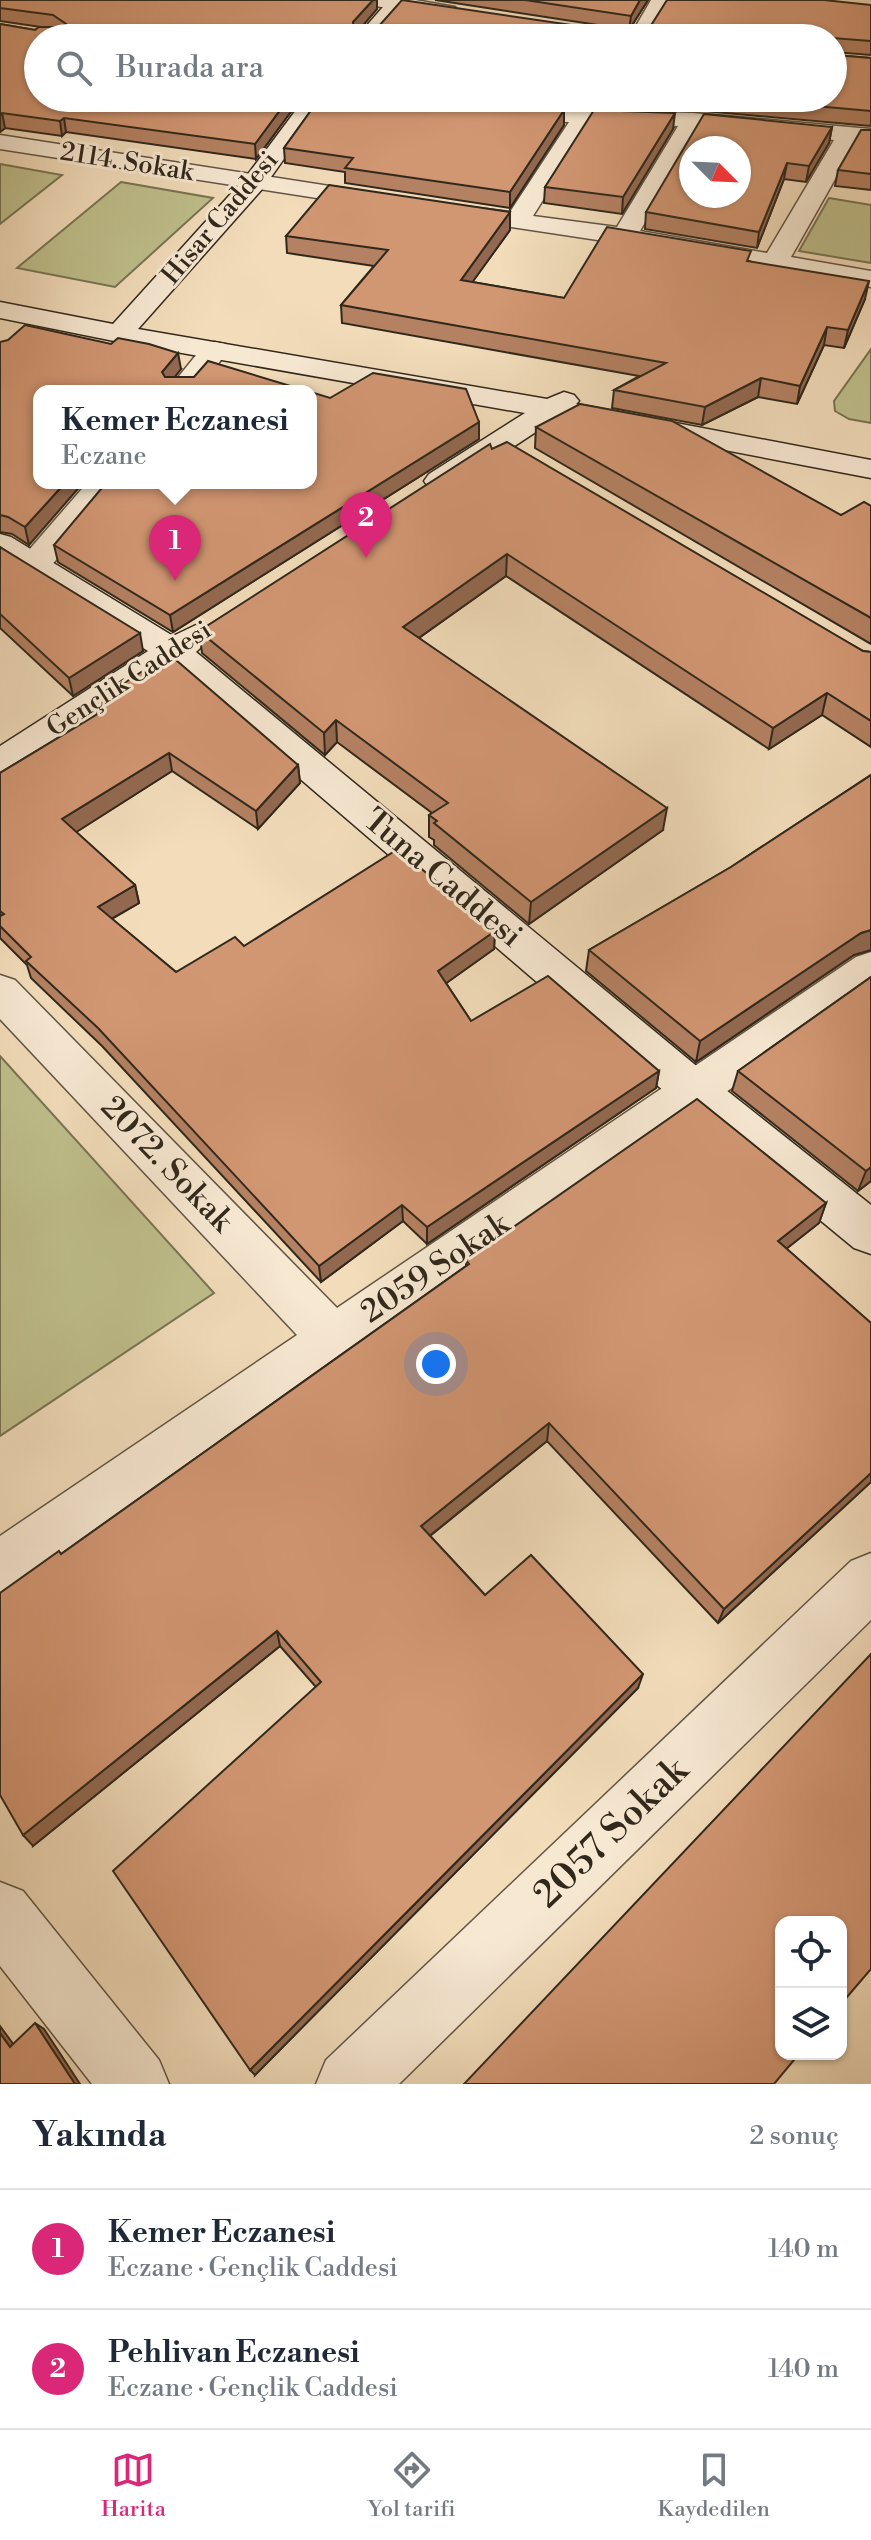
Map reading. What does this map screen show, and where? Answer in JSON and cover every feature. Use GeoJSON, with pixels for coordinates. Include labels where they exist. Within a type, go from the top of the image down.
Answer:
{"type":"FeatureCollection","features":[{"type":"Feature","properties":{"kind":"street"},"geometry":{"type":"LineString","coordinates":[[375,0],[474,15]]}},
{"type":"Feature","properties":{"kind":"street"},"geometry":{"type":"LineString","coordinates":[[647,24],[661,0]]}},
{"type":"Feature","properties":{"kind":"street"},"geometry":{"type":"LineString","coordinates":[[378,24],[398,2]]}},
{"type":"Feature","properties":{"kind":"street","name":"Hisar Caddesi"},"geometry":{"type":"LineString","coordinates":[[119,334],[255,182],[306,112]]}},
{"type":"Feature","properties":{"kind":"street"},"geometry":{"type":"LineString","coordinates":[[513,112],[544,112]]}},
{"type":"Feature","properties":{"kind":"street"},"geometry":{"type":"LineString","coordinates":[[517,221],[587,112]]}},
{"type":"Feature","properties":{"kind":"street"},"geometry":{"type":"LineString","coordinates":[[630,112],[860,134],[776,260]]}},
{"type":"Feature","properties":{"kind":"street"},"geometry":{"type":"LineString","coordinates":[[624,236],[693,120]]}},
{"type":"Feature","properties":{"kind":"street","name":"2114. Sokak"},"geometry":{"type":"LineString","coordinates":[[0,142],[624,236],[776,260],[871,279]]}},
{"type":"Feature","properties":{"kind":"street"},"geometry":{"type":"LineString","coordinates":[[0,284],[828,433]]}},
{"type":"Feature","properties":{"kind":"street"},"geometry":{"type":"LineString","coordinates":[[0,310],[871,469]]}},
{"type":"Feature","properties":{"kind":"street"},"geometry":{"type":"LineString","coordinates":[[12,338],[35,317]]}},
{"type":"Feature","properties":{"kind":"street"},"geometry":{"type":"LineString","coordinates":[[186,385],[215,350]]}},
{"type":"Feature","properties":{"kind":"street"},"geometry":{"type":"LineString","coordinates":[[408,501],[513,451],[554,409],[581,387]]}},
{"type":"Feature","properties":{"kind":"street"},"geometry":{"type":"LineString","coordinates":[[34,565],[99,489]]}},
{"type":"Feature","properties":{"kind":"street","name":"Tuna Caddesi"},"geometry":{"type":"LineString","coordinates":[[0,544],[173,651],[695,1091],[871,1233]]}},
{"type":"Feature","properties":{"kind":"street","name":"Gençlik Caddesi"},"geometry":{"type":"LineString","coordinates":[[0,763],[225,617]]}},
{"type":"Feature","properties":{"kind":"street","name":"2059 Sokak"},"geometry":{"type":"LineString","coordinates":[[0,1569],[871,968]]}},
{"type":"Feature","properties":{"kind":"street","name":"2072. Sokak"},"geometry":{"type":"LineString","coordinates":[[0,991],[333,1338]]}},
{"type":"Feature","properties":{"kind":"street","name":"2057 Sokak"},"geometry":{"type":"LineString","coordinates":[[350,2084],[871,1581]]}},
{"type":"Feature","properties":{"kind":"street"},"geometry":{"type":"LineString","coordinates":[[0,1914],[135,2084]]}},
{"type":"Feature","properties":{"kind":"green space"},"geometry":{"type":"Polygon","coordinates":[[[0,164],[62,175],[0,224],[0,164]]]}},
{"type":"Feature","properties":{"kind":"green space"},"geometry":{"type":"Polygon","coordinates":[[[121,182],[213,198],[115,287],[17,268],[121,182]]]}},
{"type":"Feature","properties":{"kind":"green space"},"geometry":{"type":"Polygon","coordinates":[[[829,198],[871,205],[871,263],[799,251],[829,198]]]}},
{"type":"Feature","properties":{"kind":"green space"},"geometry":{"type":"Polygon","coordinates":[[[871,349],[871,423],[849,419],[835,411],[834,401],[871,349]]]}},
{"type":"Feature","properties":{"kind":"green space"},"geometry":{"type":"Polygon","coordinates":[[[0,1056],[214,1293],[0,1436],[0,1056]]]}},
{"type":"Feature","properties":{"kind":"building"},"geometry":{"type":"Polygon","coordinates":[[[0,0],[373,0],[353,24],[66,24],[53,15],[0,8],[0,0]]]}},
{"type":"Feature","properties":{"kind":"building"},"geometry":{"type":"Polygon","coordinates":[[[402,0],[565,24],[381,24],[402,0]]]}},
{"type":"Feature","properties":{"kind":"building"},"geometry":{"type":"Polygon","coordinates":[[[525,0],[640,0],[631,16],[525,0]]]}},
{"type":"Feature","properties":{"kind":"building"},"geometry":{"type":"Polygon","coordinates":[[[667,0],[824,0],[871,5],[871,41],[847,39],[847,24],[652,24],[667,0]]]}},
{"type":"Feature","properties":{"kind":"building"},"geometry":{"type":"Polygon","coordinates":[[[0,24],[24,28],[24,112],[279,112],[255,144],[64,118],[60,121],[0,115],[0,24]]]}},
{"type":"Feature","properties":{"kind":"building"},"geometry":{"type":"Polygon","coordinates":[[[847,56],[871,58],[871,111],[847,109],[847,56]]]}},
{"type":"Feature","properties":{"kind":"building"},"geometry":{"type":"Polygon","coordinates":[[[310,112],[563,112],[510,192],[345,168],[353,158],[284,148],[310,112]]]}},
{"type":"Feature","properties":{"kind":"building"},"geometry":{"type":"Polygon","coordinates":[[[593,112],[675,113],[623,197],[545,187],[593,112]]]}},
{"type":"Feature","properties":{"kind":"building"},"geometry":{"type":"Polygon","coordinates":[[[704,114],[832,127],[809,166],[787,163],[759,232],[646,212],[679,156],[679,208],[751,208],[751,136],[691,136],[704,114]]]}},
{"type":"Feature","properties":{"kind":"building"},"geometry":{"type":"Polygon","coordinates":[[[861,130],[871,130],[871,174],[838,170],[861,130]]]}},
{"type":"Feature","properties":{"kind":"building"},"geometry":{"type":"Polygon","coordinates":[[[329,185],[510,212],[461,280],[564,298],[607,227],[751,251],[747,261],[869,281],[848,330],[827,327],[800,386],[761,378],[705,407],[614,390],[666,363],[341,305],[388,250],[286,236],[329,185]]]}},
{"type":"Feature","properties":{"kind":"building"},"geometry":{"type":"Polygon","coordinates":[[[25,325],[111,344],[118,338],[178,353],[162,372],[165,377],[194,377],[208,361],[287,385],[33,385],[33,489],[60,489],[25,527],[0,515],[0,342],[8,340],[25,325]]]}},
{"type":"Feature","properties":{"kind":"building"},"geometry":{"type":"Polygon","coordinates":[[[373,373],[466,389],[479,422],[170,615],[54,545],[101,489],[317,489],[317,394],[330,398],[373,373]]]}},
{"type":"Feature","properties":{"kind":"building"},"geometry":{"type":"Polygon","coordinates":[[[580,404],[672,421],[841,515],[864,502],[871,506],[871,618],[536,427],[580,404]]]}},
{"type":"Feature","properties":{"kind":"building"},"geometry":{"type":"Polygon","coordinates":[[[507,442],[863,651],[871,652],[871,721],[827,693],[773,728],[507,554],[403,627],[667,808],[531,902],[434,823],[437,821],[429,815],[448,803],[336,720],[324,733],[199,631],[490,444],[492,449],[507,442]]]}},
{"type":"Feature","properties":{"kind":"building"},"geometry":{"type":"Polygon","coordinates":[[[0,547],[140,633],[69,678],[0,614],[0,547]]]}},
{"type":"Feature","properties":{"kind":"building"},"geometry":{"type":"Polygon","coordinates":[[[169,654],[298,765],[256,811],[169,753],[62,819],[135,885],[98,907],[176,972],[235,937],[244,946],[398,849],[495,931],[438,971],[471,1021],[548,976],[659,1071],[427,1227],[402,1205],[319,1266],[98,1028],[26,961],[31,957],[0,926],[0,916],[4,914],[0,911],[0,773],[104,710],[95,702],[169,654]]]}},
{"type":"Feature","properties":{"kind":"building"},"geometry":{"type":"Polygon","coordinates":[[[871,775],[871,930],[861,933],[700,1041],[589,950],[731,867],[871,775]]]}},
{"type":"Feature","properties":{"kind":"building"},"geometry":{"type":"Polygon","coordinates":[[[871,977],[871,1167],[866,1171],[738,1071],[871,977]]]}},
{"type":"Feature","properties":{"kind":"building"},"geometry":{"type":"Polygon","coordinates":[[[697,1099],[826,1203],[778,1241],[871,1323],[871,1473],[724,1609],[549,1423],[421,1526],[485,1595],[531,1555],[643,1674],[250,2070],[113,1871],[321,1682],[277,1631],[23,1835],[0,1795],[0,1593],[59,1551],[61,1554],[469,1264],[466,1260],[697,1099]]]}},
{"type":"Feature","properties":{"kind":"building"},"geometry":{"type":"Polygon","coordinates":[[[871,1654],[871,1969],[847,1997],[847,1916],[775,1916],[775,2060],[794,2060],[774,2084],[464,2084],[871,1654]]]}},
{"type":"Feature","properties":{"kind":"building"},"geometry":{"type":"Polygon","coordinates":[[[35,2023],[75,2084],[0,2084],[0,2033],[10,2047],[35,2023]]]}},
{"type":"Feature","properties":{"kind":"place","name":"Pehlivan Eczanesi"},"geometry":{"type":"Point","coordinates":[366,558]}},
{"type":"Feature","properties":{"kind":"place","name":"Kemer Eczanesi"},"geometry":{"type":"Point","coordinates":[175,581]}}]}
